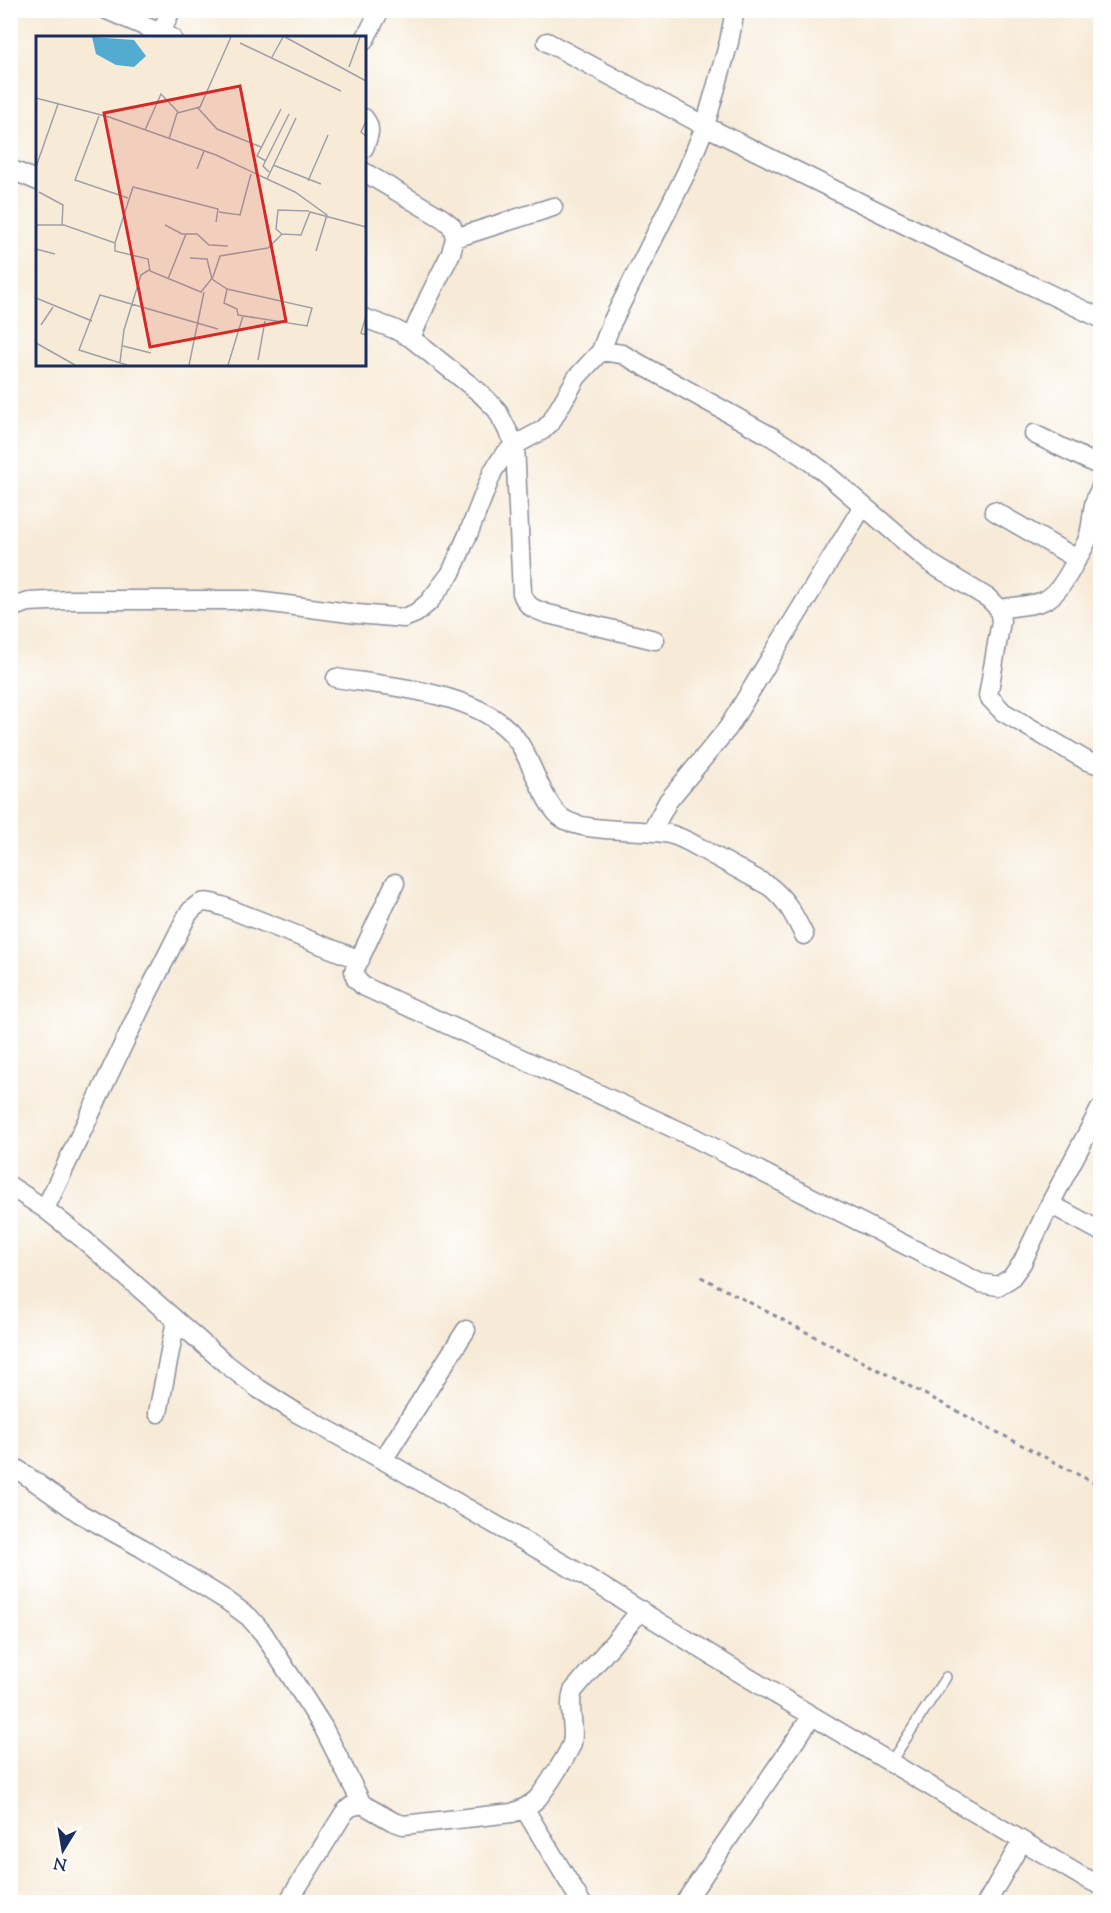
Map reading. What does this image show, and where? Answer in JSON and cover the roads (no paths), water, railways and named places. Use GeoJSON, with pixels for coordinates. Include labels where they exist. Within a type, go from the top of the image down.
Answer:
{"type":"FeatureCollection","features":[{"type":"Feature","properties":{"kind":"street"},"geometry":{"type":"LineString","coordinates":[[107,10],[166,35],[171,10]]}},
{"type":"Feature","properties":{"kind":"street"},"geometry":{"type":"LineString","coordinates":[[366,37],[380,10]]}},
{"type":"Feature","properties":{"kind":"street"},"geometry":{"type":"LineString","coordinates":[[10,608],[29,602],[70,600],[248,600],[404,618],[416,613],[429,602],[451,573],[493,471],[503,456],[515,445],[543,430],[551,422],[577,377],[601,351],[612,322],[687,171],[705,126],[729,42],[735,10]]}},
{"type":"Feature","properties":{"kind":"street"},"geometry":{"type":"LineString","coordinates":[[547,42],[705,126],[942,243],[1101,318]]}},
{"type":"Feature","properties":{"kind":"street"},"geometry":{"type":"LineString","coordinates":[[366,120],[370,132],[366,143]]}},
{"type":"Feature","properties":{"kind":"street"},"geometry":{"type":"LineString","coordinates":[[10,169],[36,180]]}},
{"type":"Feature","properties":{"kind":"street"},"geometry":{"type":"LineString","coordinates":[[366,173],[452,226],[455,238],[451,253],[411,338]]}},
{"type":"Feature","properties":{"kind":"street"},"geometry":{"type":"LineString","coordinates":[[455,238],[553,207]]}},
{"type":"Feature","properties":{"kind":"street"},"geometry":{"type":"LineString","coordinates":[[366,319],[411,338],[496,410],[515,445],[522,593],[525,603],[534,610],[548,614],[655,640]]}},
{"type":"Feature","properties":{"kind":"street"},"geometry":{"type":"LineString","coordinates":[[601,351],[622,354],[772,437],[824,472],[924,558],[988,598],[999,609],[1001,621],[988,696],[1004,712],[1087,761],[1101,765]]}},
{"type":"Feature","properties":{"kind":"street"},"geometry":{"type":"LineString","coordinates":[[1034,434],[1101,466]]}},
{"type":"Feature","properties":{"kind":"street"},"geometry":{"type":"LineString","coordinates":[[999,609],[1041,603],[1056,595],[1065,583],[1088,539],[1092,510],[1101,489]]}},
{"type":"Feature","properties":{"kind":"street"},"geometry":{"type":"LineString","coordinates":[[652,831],[668,801],[728,728],[863,506]]}},
{"type":"Feature","properties":{"kind":"street"},"geometry":{"type":"LineString","coordinates":[[994,511],[1077,559]]}},
{"type":"Feature","properties":{"kind":"street"},"geometry":{"type":"LineString","coordinates":[[336,678],[438,695],[464,703],[491,717],[508,730],[519,743],[552,807],[562,818],[577,824],[626,831],[652,831],[682,838],[769,886],[781,895],[804,934]]}},
{"type":"Feature","properties":{"kind":"street"},"geometry":{"type":"LineString","coordinates":[[395,883],[354,971],[356,979],[363,986],[695,1138],[980,1283],[998,1286],[1011,1278],[1022,1263],[1050,1204],[1101,1109]]}},
{"type":"Feature","properties":{"kind":"street"},"geometry":{"type":"LineString","coordinates":[[45,1209],[142,1005],[195,904],[206,901],[222,906],[360,960]]}},
{"type":"Feature","properties":{"kind":"street"},"geometry":{"type":"LineString","coordinates":[[10,1186],[45,1209],[83,1239],[225,1364],[259,1389],[641,1610],[812,1716],[1081,1876],[1101,1885]]}},
{"type":"Feature","properties":{"kind":"street"},"geometry":{"type":"LineString","coordinates":[[1050,1204],[1101,1231]]}},
{"type":"Feature","properties":{"kind":"street"},"geometry":{"type":"LineString","coordinates":[[158,1413],[176,1320]]}},
{"type":"Feature","properties":{"kind":"street"},"geometry":{"type":"LineString","coordinates":[[383,1460],[466,1330]]}},
{"type":"Feature","properties":{"kind":"street"},"geometry":{"type":"LineString","coordinates":[[10,1464],[79,1513],[151,1554],[226,1600],[249,1617],[263,1633],[323,1727],[362,1804]]}},
{"type":"Feature","properties":{"kind":"street"},"geometry":{"type":"LineString","coordinates":[[288,1902],[350,1807],[362,1804],[403,1825],[512,1813],[536,1801],[572,1742],[569,1702],[573,1691],[641,1610]]}},
{"type":"Feature","properties":{"kind":"street"},"geometry":{"type":"LineString","coordinates":[[685,1902],[812,1716]]}},
{"type":"Feature","properties":{"kind":"street"},"geometry":{"type":"LineString","coordinates":[[524,1808],[581,1902]]}},
{"type":"Feature","properties":{"kind":"street"},"geometry":{"type":"LineString","coordinates":[[987,1902],[1022,1841]]}},
{"type":"Feature","properties":{"kind":"lane"},"geometry":{"type":"LineString","coordinates":[[890,1762],[946,1677]]}}]}
